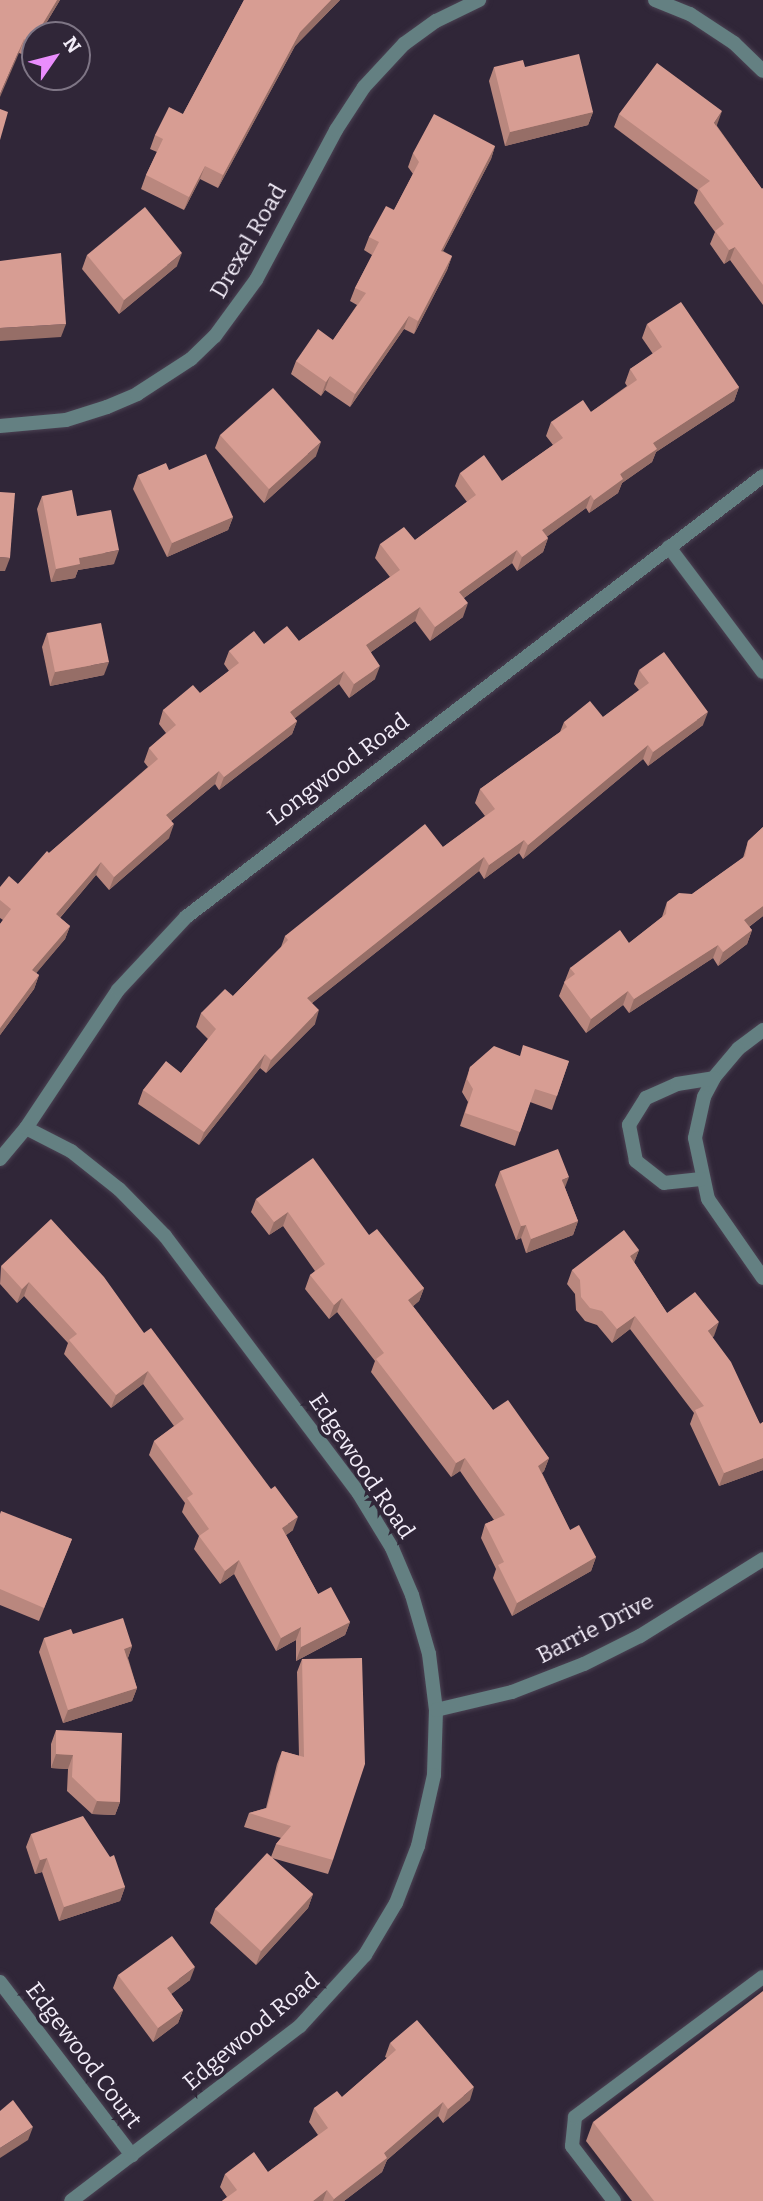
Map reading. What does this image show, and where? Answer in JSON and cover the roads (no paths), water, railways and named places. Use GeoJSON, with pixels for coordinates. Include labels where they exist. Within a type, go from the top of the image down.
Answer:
{"type":"FeatureCollection","features":[{"type":"Feature","properties":{"kind":"street","name":"Drexel Road"},"geometry":{"type":"LineString","coordinates":[[0,426],[66,421],[107,407],[137,394],[191,359],[237,309],[336,130],[383,64],[436,21],[479,0]]}},
{"type":"Feature","properties":{"kind":"street"},"geometry":{"type":"LineString","coordinates":[[654,0],[690,14],[734,43],[763,71]]}},
{"type":"Feature","properties":{"kind":"street","name":"Longwood Road"},"geometry":{"type":"LineString","coordinates":[[0,1159],[26,1128],[118,990],[186,917],[763,476]]}},
{"type":"Feature","properties":{"kind":"street"},"geometry":{"type":"LineString","coordinates":[[669,547],[763,672]]}},
{"type":"Feature","properties":{"kind":"street"},"geometry":{"type":"LineString","coordinates":[[763,1030],[738,1049],[714,1078],[704,1097],[695,1138],[701,1179],[718,1217],[763,1278]]}},
{"type":"Feature","properties":{"kind":"street"},"geometry":{"type":"LineString","coordinates":[[701,1179],[664,1183],[636,1161],[629,1125],[646,1098],[677,1084],[714,1078]]}},
{"type":"Feature","properties":{"kind":"street","name":"Edgewood Road"},"geometry":{"type":"LineString","coordinates":[[26,1128],[71,1151],[119,1189],[166,1236],[358,1492],[391,1548],[412,1595],[429,1654],[436,1710],[434,1775],[418,1846],[396,1903],[365,1955],[300,2026],[71,2201]]}},
{"type":"Feature","properties":{"kind":"street","name":"Barrie Drive"},"geometry":{"type":"LineString","coordinates":[[436,1710],[512,1692],[584,1664],[640,1636],[763,1559]]}},
{"type":"Feature","properties":{"kind":"street"},"geometry":{"type":"LineString","coordinates":[[614,2201],[572,2146],[575,2117],[763,1977]]}},
{"type":"Feature","properties":{"kind":"street","name":"Edgewood Court"},"geometry":{"type":"LineString","coordinates":[[0,1982],[132,2155]]}}]}
